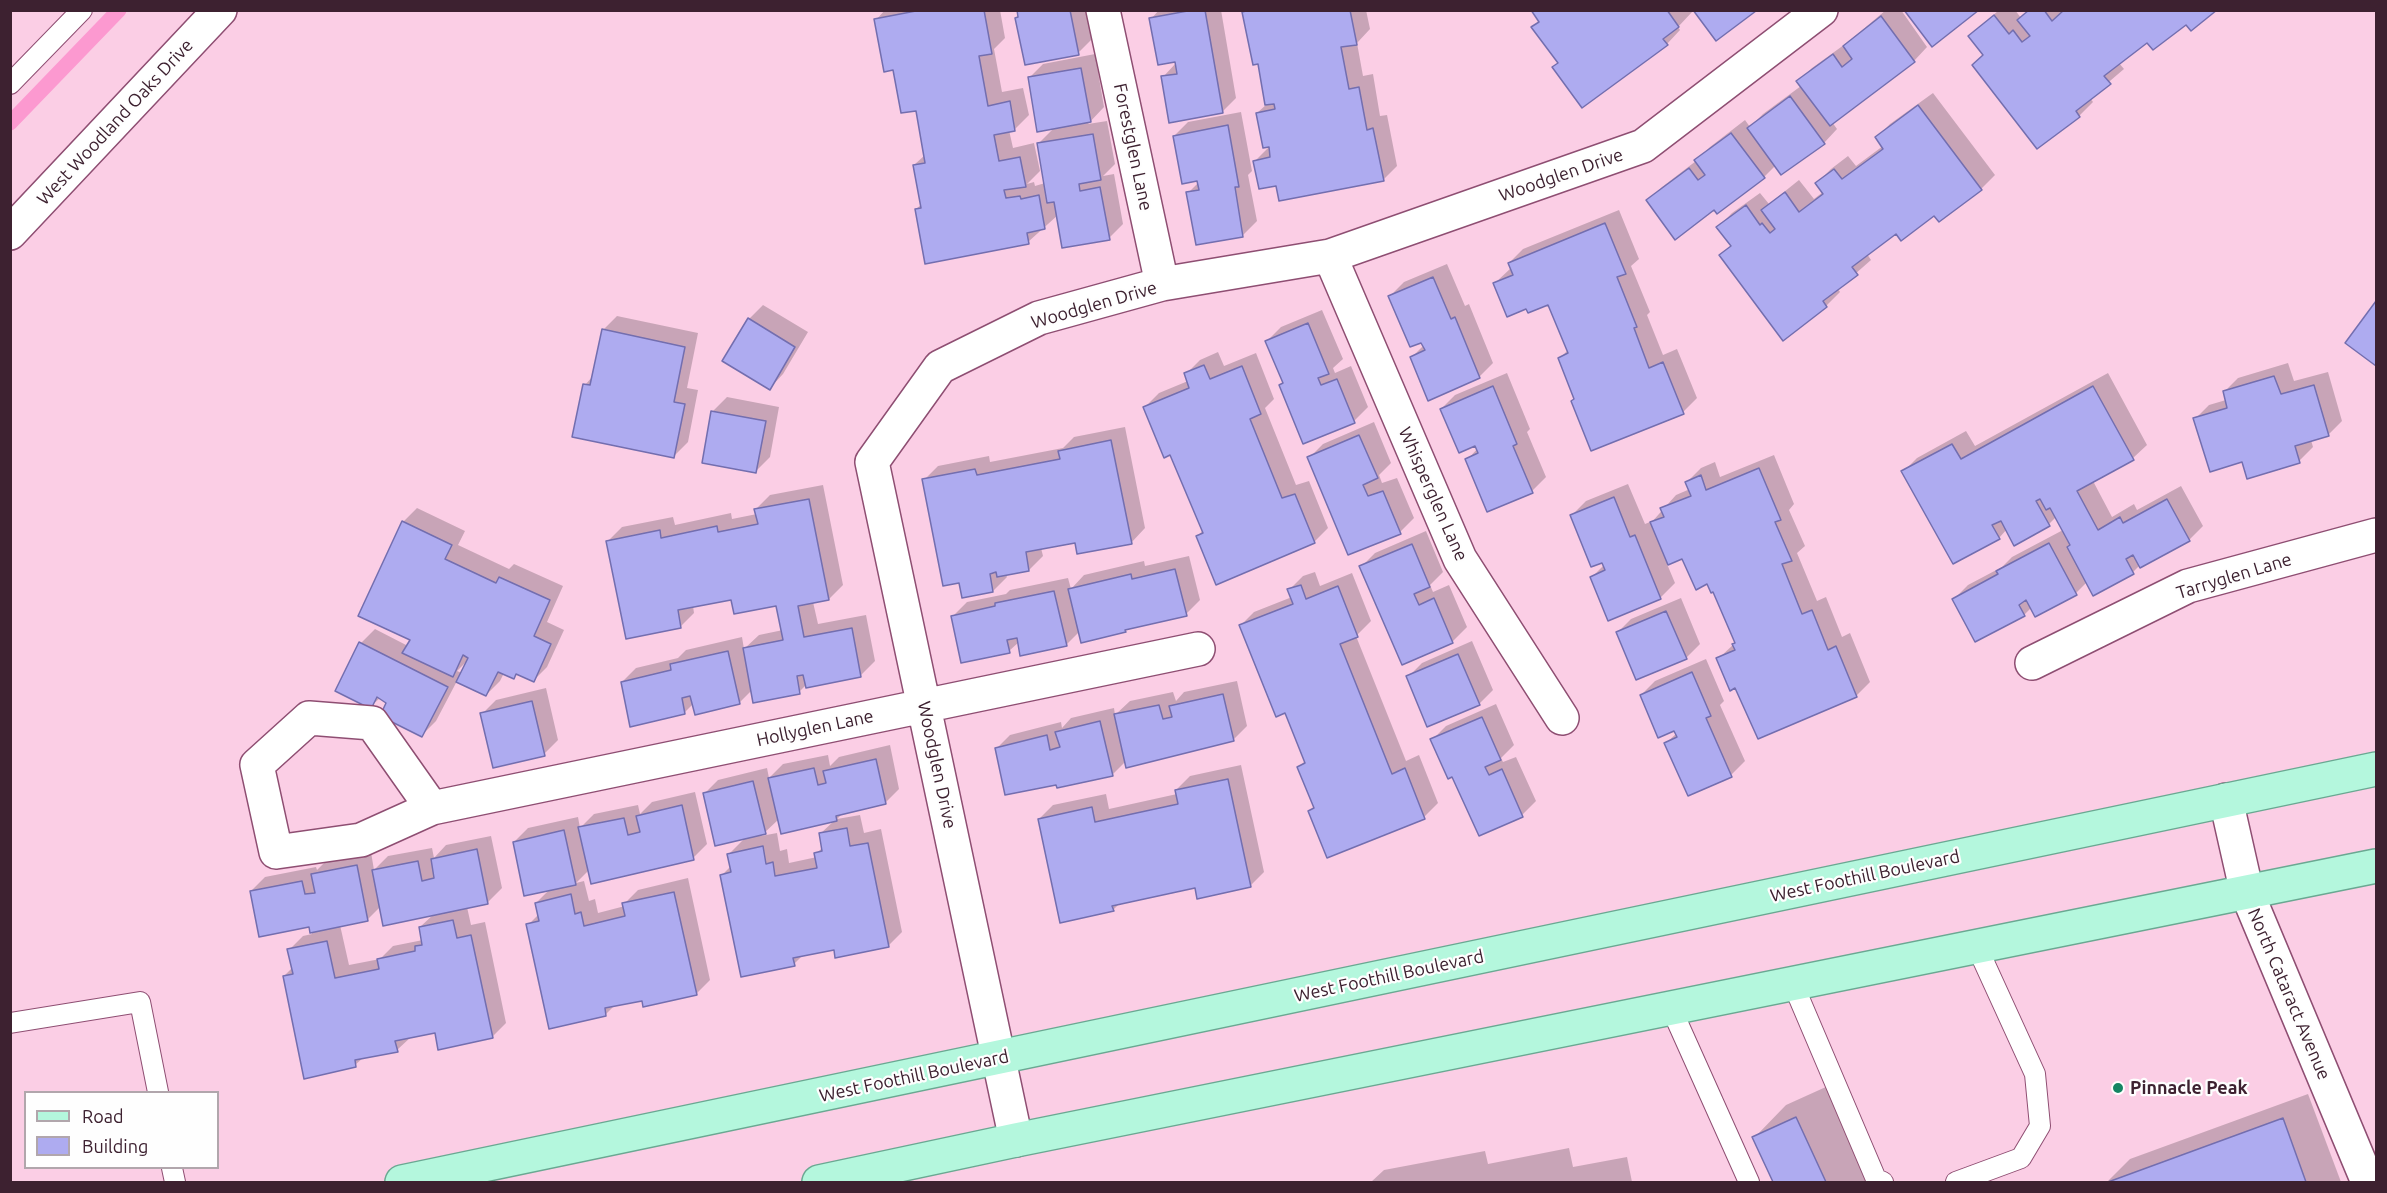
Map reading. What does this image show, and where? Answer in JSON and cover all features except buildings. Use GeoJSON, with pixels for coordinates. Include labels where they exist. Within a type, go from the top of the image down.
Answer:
{"type":"FeatureCollection","features":[{"type":"Feature","properties":{"kind":"main road","name":"West Foothill Boulevard"},"geometry":{"type":"LineString","coordinates":[[402,1182],[999,1059],[2376,769]]}},
{"type":"Feature","properties":{"kind":"main road"},"geometry":{"type":"LineString","coordinates":[[819,1182],[1016,1140],[2376,866]]}},
{"type":"Feature","properties":{"kind":"street","name":"West Woodland Oaks Drive"},"geometry":{"type":"LineString","coordinates":[[10,233],[220,10]]}},
{"type":"Feature","properties":{"kind":"street","name":"Forestglen Lane"},"geometry":{"type":"LineString","coordinates":[[1103,10],[1162,284]]}},
{"type":"Feature","properties":{"kind":"street","name":"Woodglen Drive"},"geometry":{"type":"LineString","coordinates":[[1016,1140],[872,462],[940,367],[1039,318],[1162,284],[1330,256],[1643,146],[1821,10]]}},
{"type":"Feature","properties":{"kind":"street","name":"Whisperglen Lane"},"geometry":{"type":"LineString","coordinates":[[1330,256],[1460,559],[1562,718]]}},
{"type":"Feature","properties":{"kind":"street","name":"Tarryglen Lane"},"geometry":{"type":"LineString","coordinates":[[2032,663],[2188,586],[2376,535]]}},
{"type":"Feature","properties":{"kind":"street","name":"Hollyglen Lane"},"geometry":{"type":"LineString","coordinates":[[432,808],[372,723],[309,718],[257,765],[276,852],[361,840],[432,808],[1198,649]]}},
{"type":"Feature","properties":{"kind":"street","name":"North Cataract Avenue"},"geometry":{"type":"LineString","coordinates":[[2226,800],[2247,893],[2368,1182]]}},
{"type":"Feature","properties":{"kind":"lane"},"geometry":{"type":"LineString","coordinates":[[10,84],[82,10]]}},
{"type":"Feature","properties":{"kind":"lane"},"geometry":{"type":"LineString","coordinates":[[1956,1182],[2021,1158],[2040,1126],[2035,1074],[1977,947]]}},
{"type":"Feature","properties":{"kind":"lane"},"geometry":{"type":"LineString","coordinates":[[1793,984],[1876,1179],[1883,1182]]}},
{"type":"Feature","properties":{"kind":"lane"},"geometry":{"type":"LineString","coordinates":[[10,1023],[140,1002],[158,1091]]}},
{"type":"Feature","properties":{"kind":"lane"},"geometry":{"type":"LineString","coordinates":[[1671,1008],[1749,1182]]}},
{"type":"Feature","properties":{"kind":"waterway"},"geometry":{"type":"LineString","coordinates":[[10,123],[119,10]]}},
{"type":"Feature","properties":{"kind":"place","name":"Pinnacle Peak"},"geometry":{"type":"Point","coordinates":[2118,1088]}}]}
